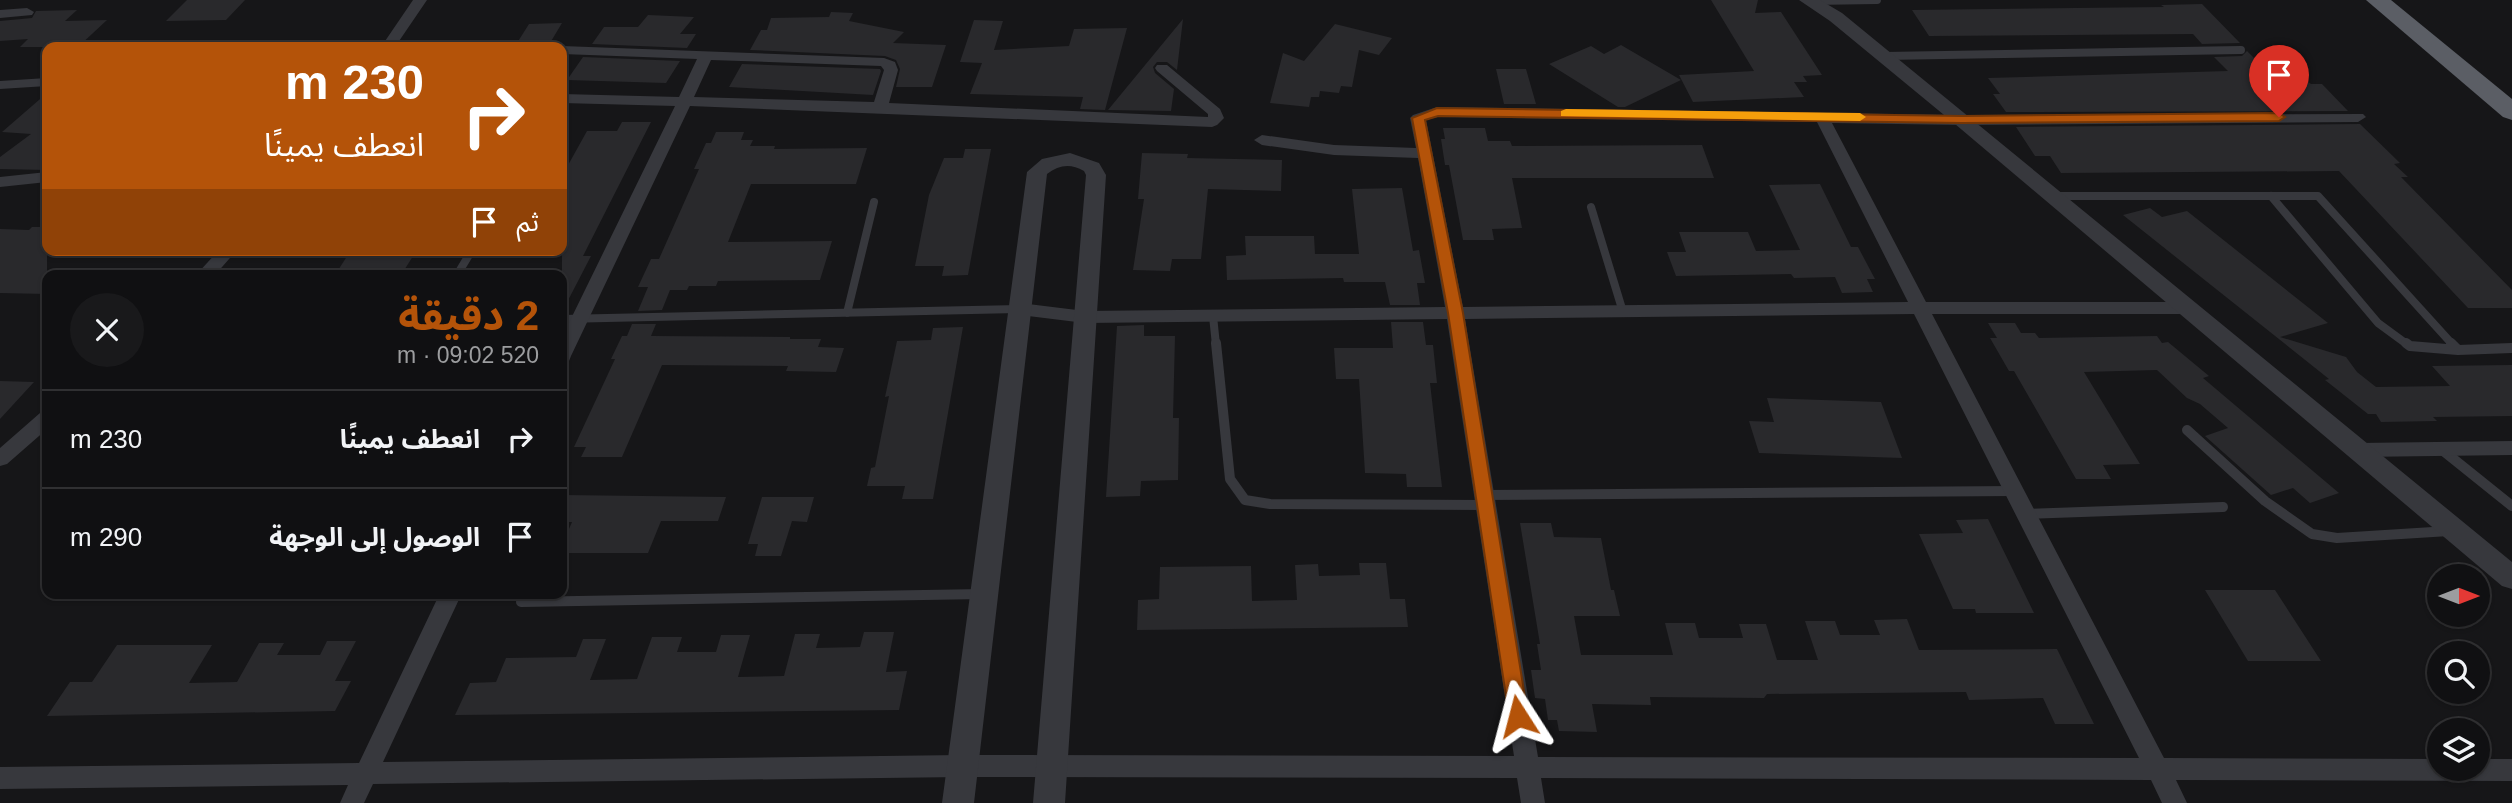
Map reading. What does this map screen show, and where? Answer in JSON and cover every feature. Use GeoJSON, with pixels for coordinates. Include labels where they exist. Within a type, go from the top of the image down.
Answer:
{"type":"FeatureCollection","features":[{"type":"Feature","properties":{"kind":"highway"},"geometry":{"type":"LineString","coordinates":[[2377,0],[2512,112]]}},
{"type":"Feature","properties":{"kind":"highway"},"geometry":{"type":"LineString","coordinates":[[2403,0],[2512,89]]}},
{"type":"Feature","properties":{"kind":"street"},"geometry":{"type":"LineString","coordinates":[[391,42],[420,0]]}},
{"type":"Feature","properties":{"kind":"street"},"geometry":{"type":"LineString","coordinates":[[1809,1],[1828,12],[1884,56],[2054,195],[2512,578]]}},
{"type":"Feature","properties":{"kind":"street"},"geometry":{"type":"LineString","coordinates":[[0,14],[27,12]]}},
{"type":"Feature","properties":{"kind":"street"},"geometry":{"type":"LineString","coordinates":[[567,50],[884,62],[890,65],[891,70],[880,107]]}},
{"type":"Feature","properties":{"kind":"street"},"geometry":{"type":"LineString","coordinates":[[571,318],[707,54]]}},
{"type":"Feature","properties":{"kind":"street"},"geometry":{"type":"LineString","coordinates":[[567,98],[880,107],[1212,122],[1216,118],[1215,112],[1162,68]]}},
{"type":"Feature","properties":{"kind":"street"},"geometry":{"type":"LineString","coordinates":[[0,85],[42,82]]}},
{"type":"Feature","properties":{"kind":"street"},"geometry":{"type":"LineString","coordinates":[[1533,803],[1455,313],[1418,118],[1437,112],[1962,120],[2358,117]]}},
{"type":"Feature","properties":{"kind":"street"},"geometry":{"type":"LineString","coordinates":[[1821,116],[2175,803]]}},
{"type":"Feature","properties":{"kind":"street"},"geometry":{"type":"LineString","coordinates":[[1262,140],[1334,150],[1425,153]]}},
{"type":"Feature","properties":{"kind":"street"},"geometry":{"type":"LineString","coordinates":[[958,803],[1037,172],[1045,165],[1070,159],[1083,161],[1092,167],[1096,175],[1049,803]]}},
{"type":"Feature","properties":{"kind":"street"},"geometry":{"type":"LineString","coordinates":[[0,182],[42,178]]}},
{"type":"Feature","properties":{"kind":"street"},"geometry":{"type":"LineString","coordinates":[[210,270],[223,256]]}},
{"type":"Feature","properties":{"kind":"street"},"geometry":{"type":"LineString","coordinates":[[1020,309],[1085,317],[1920,308],[2190,308]]}},
{"type":"Feature","properties":{"kind":"street"},"geometry":{"type":"LineString","coordinates":[[0,459],[42,422]]}},
{"type":"Feature","properties":{"kind":"street"},"geometry":{"type":"LineString","coordinates":[[2360,450],[2512,448]]}},
{"type":"Feature","properties":{"kind":"street"},"geometry":{"type":"LineString","coordinates":[[352,803],[448,599]]}},
{"type":"Feature","properties":{"kind":"street"},"geometry":{"type":"LineString","coordinates":[[0,778],[962,766],[2512,770]]}},
{"type":"Feature","properties":{"kind":"lane"},"geometry":{"type":"LineString","coordinates":[[1809,1],[1877,0]]}},
{"type":"Feature","properties":{"kind":"lane"},"geometry":{"type":"LineString","coordinates":[[1884,56],[2241,50]]}},
{"type":"Feature","properties":{"kind":"lane"},"geometry":{"type":"LineString","coordinates":[[2054,195],[2318,196],[2458,349]]}},
{"type":"Feature","properties":{"kind":"lane"},"geometry":{"type":"LineString","coordinates":[[2271,196],[2378,323],[2410,346],[2512,348]]}},
{"type":"Feature","properties":{"kind":"lane"},"geometry":{"type":"LineString","coordinates":[[847,313],[874,202]]}},
{"type":"Feature","properties":{"kind":"lane"},"geometry":{"type":"LineString","coordinates":[[1591,207],[1623,312]]}},
{"type":"Feature","properties":{"kind":"lane"},"geometry":{"type":"LineString","coordinates":[[571,318],[1020,309]]}},
{"type":"Feature","properties":{"kind":"lane"},"geometry":{"type":"LineString","coordinates":[[1213,316],[1230,479],[1245,500],[1270,504],[2014,491]]}},
{"type":"Feature","properties":{"kind":"lane"},"geometry":{"type":"LineString","coordinates":[[2188,430],[2265,501],[2312,534],[2347,538],[2456,531]]}},
{"type":"Feature","properties":{"kind":"lane"},"geometry":{"type":"LineString","coordinates":[[2440,448],[2512,506]]}},
{"type":"Feature","properties":{"kind":"lane"},"geometry":{"type":"LineString","coordinates":[[2026,514],[2223,507]]}},
{"type":"Feature","properties":{"kind":"lane"},"geometry":{"type":"LineString","coordinates":[[521,602],[984,594]]}},
{"type":"Feature","properties":{"kind":"building"},"geometry":{"type":"Polygon","coordinates":[[[187,0],[245,0],[226,20],[166,21],[187,0]]]}},
{"type":"Feature","properties":{"kind":"building"},"geometry":{"type":"Polygon","coordinates":[[[1711,0],[1758,0],[1755,13],[1781,12],[1822,75],[1803,76],[1807,82],[1794,82],[1804,97],[1693,102],[1679,75],[1754,71],[1711,0]]]}},
{"type":"Feature","properties":{"kind":"building"},"geometry":{"type":"Polygon","coordinates":[[[2202,4],[2240,43],[2202,44],[2193,34],[1929,36],[1912,10],[2164,7],[2161,5],[2202,4]]]}},
{"type":"Feature","properties":{"kind":"building"},"geometry":{"type":"Polygon","coordinates":[[[77,10],[65,21],[107,20],[83,42],[42,42],[42,47],[20,47],[28,39],[0,41],[0,21],[32,18],[36,11],[77,10]]]}},
{"type":"Feature","properties":{"kind":"building"},"geometry":{"type":"Polygon","coordinates":[[[831,12],[853,13],[849,21],[904,32],[893,43],[946,45],[932,87],[896,87],[900,69],[896,60],[885,56],[750,50],[761,30],[767,30],[771,18],[829,17],[831,12]]]}},
{"type":"Feature","properties":{"kind":"building"},"geometry":{"type":"Polygon","coordinates":[[[648,15],[694,17],[680,34],[696,34],[687,48],[592,44],[604,27],[638,27],[648,15]]]}},
{"type":"Feature","properties":{"kind":"building"},"geometry":{"type":"Polygon","coordinates":[[[1183,19],[1177,70],[1167,62],[1157,62],[1153,67],[1155,73],[1174,89],[1171,111],[1108,110],[1183,19]]]}},
{"type":"Feature","properties":{"kind":"building"},"geometry":{"type":"Polygon","coordinates":[[[974,20],[1003,21],[994,50],[1069,46],[1074,29],[1127,28],[1105,110],[1080,109],[1083,97],[970,94],[982,63],[960,62],[974,20]]]}},
{"type":"Feature","properties":{"kind":"building"},"geometry":{"type":"Polygon","coordinates":[[[562,23],[551,42],[518,42],[529,24],[562,23]]]}},
{"type":"Feature","properties":{"kind":"building"},"geometry":{"type":"Polygon","coordinates":[[[1335,24],[1392,38],[1379,55],[1359,50],[1352,87],[1341,86],[1339,93],[1320,91],[1319,97],[1311,97],[1309,107],[1270,103],[1283,53],[1304,61],[1335,24]]]}},
{"type":"Feature","properties":{"kind":"building"},"geometry":{"type":"Polygon","coordinates":[[[1621,45],[1681,80],[1625,107],[1618,107],[1549,64],[1591,46],[1604,54],[1621,45]]]}},
{"type":"Feature","properties":{"kind":"building"},"geometry":{"type":"Polygon","coordinates":[[[2247,51],[2257,61],[2277,61],[2281,65],[2287,65],[2311,84],[2322,84],[2348,111],[2006,112],[1993,94],[2000,94],[1988,78],[2228,71],[2214,57],[2242,56],[2247,51]]]}},
{"type":"Feature","properties":{"kind":"building"},"geometry":{"type":"Polygon","coordinates":[[[583,57],[680,61],[666,83],[567,80],[583,57]]]}},
{"type":"Feature","properties":{"kind":"building"},"geometry":{"type":"Polygon","coordinates":[[[742,64],[881,71],[873,95],[729,87],[742,64]]]}},
{"type":"Feature","properties":{"kind":"building"},"geometry":{"type":"Polygon","coordinates":[[[1496,69],[1526,69],[1536,104],[1504,104],[1496,69]]]}},
{"type":"Feature","properties":{"kind":"building"},"geometry":{"type":"Polygon","coordinates":[[[42,97],[42,170],[0,169],[0,157],[31,134],[2,132],[42,97]]]}},
{"type":"Feature","properties":{"kind":"building"},"geometry":{"type":"Polygon","coordinates":[[[622,122],[651,122],[583,256],[591,256],[567,302],[567,270],[562,270],[562,256],[567,256],[567,167],[587,131],[617,131],[622,122]]]}},
{"type":"Feature","properties":{"kind":"building"},"geometry":{"type":"Polygon","coordinates":[[[2360,124],[2400,163],[2394,164],[2408,177],[2401,177],[2512,290],[2512,308],[2468,308],[2339,171],[2061,173],[2050,156],[2035,156],[2016,127],[2360,124]]]}},
{"type":"Feature","properties":{"kind":"building"},"geometry":{"type":"Polygon","coordinates":[[[1443,128],[1485,128],[1488,141],[1510,141],[1512,146],[1702,145],[1714,178],[1512,178],[1522,228],[1492,229],[1494,240],[1463,240],[1449,165],[1445,165],[1441,139],[1445,139],[1443,128]]]}},
{"type":"Feature","properties":{"kind":"building"},"geometry":{"type":"Polygon","coordinates":[[[716,132],[744,132],[741,140],[753,140],[750,146],[775,146],[774,149],[867,148],[856,184],[751,184],[728,242],[832,241],[820,280],[718,281],[716,286],[689,286],[687,290],[670,290],[662,310],[638,311],[648,287],[638,287],[651,259],[659,259],[699,169],[694,169],[706,143],[711,143],[716,132]]]}},
{"type":"Feature","properties":{"kind":"building"},"geometry":{"type":"Polygon","coordinates":[[[965,149],[991,149],[968,275],[942,276],[944,266],[915,266],[929,195],[944,158],[963,158],[965,149]]]}},
{"type":"Feature","properties":{"kind":"building"},"geometry":{"type":"Polygon","coordinates":[[[1142,153],[1188,154],[1187,158],[1282,160],[1281,191],[1208,189],[1201,259],[1172,259],[1170,271],[1133,270],[1144,199],[1138,199],[1142,153]]]}},
{"type":"Feature","properties":{"kind":"building"},"geometry":{"type":"Polygon","coordinates":[[[1820,184],[1851,247],[1858,247],[1875,279],[1867,279],[1873,292],[1842,293],[1835,277],[1794,278],[1791,274],[1676,276],[1667,252],[1686,252],[1679,232],[1748,232],[1756,251],[1800,250],[1769,185],[1820,184]]]}},
{"type":"Feature","properties":{"kind":"building"},"geometry":{"type":"Polygon","coordinates":[[[1402,188],[1413,251],[1419,250],[1425,283],[1417,283],[1420,305],[1390,305],[1385,282],[1344,282],[1343,278],[1227,280],[1226,256],[1246,255],[1245,236],[1314,236],[1315,254],[1359,254],[1352,189],[1402,188]]]}},
{"type":"Feature","properties":{"kind":"building"},"geometry":{"type":"Polygon","coordinates":[[[2150,208],[2162,217],[2187,211],[2328,323],[2280,337],[2346,357],[2357,372],[2376,387],[2450,386],[2432,366],[2512,365],[2512,416],[2433,417],[2437,421],[2381,422],[2376,414],[2368,414],[2325,380],[2329,379],[2123,215],[2150,208]]]}},
{"type":"Feature","properties":{"kind":"building"},"geometry":{"type":"Polygon","coordinates":[[[32,227],[42,227],[42,256],[47,256],[47,270],[42,270],[42,294],[0,293],[0,229],[29,230],[32,227]]]}},
{"type":"Feature","properties":{"kind":"building"},"geometry":{"type":"Polygon","coordinates":[[[347,256],[413,256],[404,270],[338,270],[347,256]]]}},
{"type":"Feature","properties":{"kind":"building"},"geometry":{"type":"Polygon","coordinates":[[[1391,322],[1423,322],[1426,345],[1433,345],[1437,383],[1430,383],[1442,487],[1407,487],[1406,474],[1365,473],[1359,379],[1336,379],[1334,348],[1393,348],[1391,322]]]}},
{"type":"Feature","properties":{"kind":"building"},"geometry":{"type":"Polygon","coordinates":[[[1988,323],[2015,323],[2021,333],[2035,333],[2039,338],[2157,336],[2162,343],[2168,342],[2209,376],[2203,378],[2339,493],[2310,503],[2293,488],[2271,495],[2205,436],[2228,428],[2200,404],[2187,398],[2157,370],[2084,372],[2140,464],[2103,465],[2111,479],[2076,479],[2014,371],[2009,371],[1990,338],[1997,338],[1988,323]]]}},
{"type":"Feature","properties":{"kind":"building"},"geometry":{"type":"Polygon","coordinates":[[[632,324],[656,324],[651,336],[790,337],[821,339],[818,347],[844,348],[836,372],[786,371],[788,366],[662,365],[622,457],[581,457],[586,447],[574,447],[615,359],[611,359],[622,336],[627,336],[632,324]]]}},
{"type":"Feature","properties":{"kind":"building"},"geometry":{"type":"Polygon","coordinates":[[[1144,325],[1144,336],[1175,336],[1173,418],[1179,418],[1178,480],[1141,481],[1140,496],[1106,497],[1117,326],[1144,325]]]}},
{"type":"Feature","properties":{"kind":"building"},"geometry":{"type":"Polygon","coordinates":[[[963,327],[933,499],[902,499],[905,486],[867,486],[871,468],[875,467],[889,396],[885,397],[897,341],[931,340],[933,328],[963,327]]]}},
{"type":"Feature","properties":{"kind":"building"},"geometry":{"type":"Polygon","coordinates":[[[0,381],[34,382],[0,419],[0,381]]]}},
{"type":"Feature","properties":{"kind":"building"},"geometry":{"type":"Polygon","coordinates":[[[1767,398],[1881,402],[1902,458],[1759,453],[1749,421],[1774,422],[1767,398]]]}},
{"type":"Feature","properties":{"kind":"building"},"geometry":{"type":"Polygon","coordinates":[[[567,495],[726,497],[718,521],[661,521],[648,553],[567,553],[567,534],[572,522],[567,522],[567,495]]]}},
{"type":"Feature","properties":{"kind":"building"},"geometry":{"type":"Polygon","coordinates":[[[762,497],[814,497],[807,522],[792,521],[781,556],[755,556],[758,544],[748,544],[762,497]]]}},
{"type":"Feature","properties":{"kind":"building"},"geometry":{"type":"Polygon","coordinates":[[[1988,519],[2034,613],[1976,613],[1975,609],[1953,609],[1919,534],[1963,533],[1956,520],[1988,519]]]}},
{"type":"Feature","properties":{"kind":"building"},"geometry":{"type":"Polygon","coordinates":[[[1520,523],[1551,523],[1554,537],[1601,538],[1611,590],[1614,590],[1620,616],[1574,616],[1581,655],[1673,655],[1665,623],[1695,623],[1699,638],[1743,638],[1739,624],[1766,624],[1777,660],[1818,660],[1805,621],[1835,621],[1840,635],[1880,635],[1874,620],[1907,619],[1919,650],[2057,649],[2094,724],[2055,724],[2043,698],[1969,700],[1966,692],[1767,694],[1764,698],[1650,697],[1651,705],[1592,704],[1597,732],[1559,731],[1557,720],[1548,720],[1545,699],[1535,698],[1531,670],[1541,670],[1537,644],[1540,644],[1520,523]]]}},
{"type":"Feature","properties":{"kind":"building"},"geometry":{"type":"Polygon","coordinates":[[[1359,563],[1386,563],[1390,599],[1405,599],[1408,627],[1137,630],[1138,600],[1159,599],[1160,567],[1251,566],[1252,601],[1297,600],[1295,565],[1318,564],[1319,576],[1360,575],[1359,563]]]}},
{"type":"Feature","properties":{"kind":"building"},"geometry":{"type":"Polygon","coordinates":[[[2205,590],[2275,590],[2321,661],[2248,661],[2205,590]]]}},
{"type":"Feature","properties":{"kind":"building"},"geometry":{"type":"Polygon","coordinates":[[[864,632],[894,632],[886,672],[907,671],[899,710],[455,715],[470,683],[496,682],[506,658],[576,657],[583,639],[606,639],[590,680],[637,679],[652,637],[682,637],[677,652],[716,652],[721,635],[750,635],[738,677],[784,676],[795,634],[820,634],[816,648],[860,647],[864,632]]]}},
{"type":"Feature","properties":{"kind":"building"},"geometry":{"type":"Polygon","coordinates":[[[327,641],[356,641],[335,681],[351,681],[335,711],[47,716],[70,682],[92,682],[117,645],[212,645],[189,683],[237,682],[259,643],[284,643],[277,655],[320,655],[327,641]]]}},
{"type":"Feature","properties":{"kind":"slow traffic"},"geometry":{"type":"LineString","coordinates":[[1566,113],[1860,117]]}},
{"type":"Feature","properties":{"kind":"route"},"geometry":{"type":"LineString","coordinates":[[1518,716],[1455,313],[1418,118],[1437,112],[1962,120],[2279,117]]}}]}
